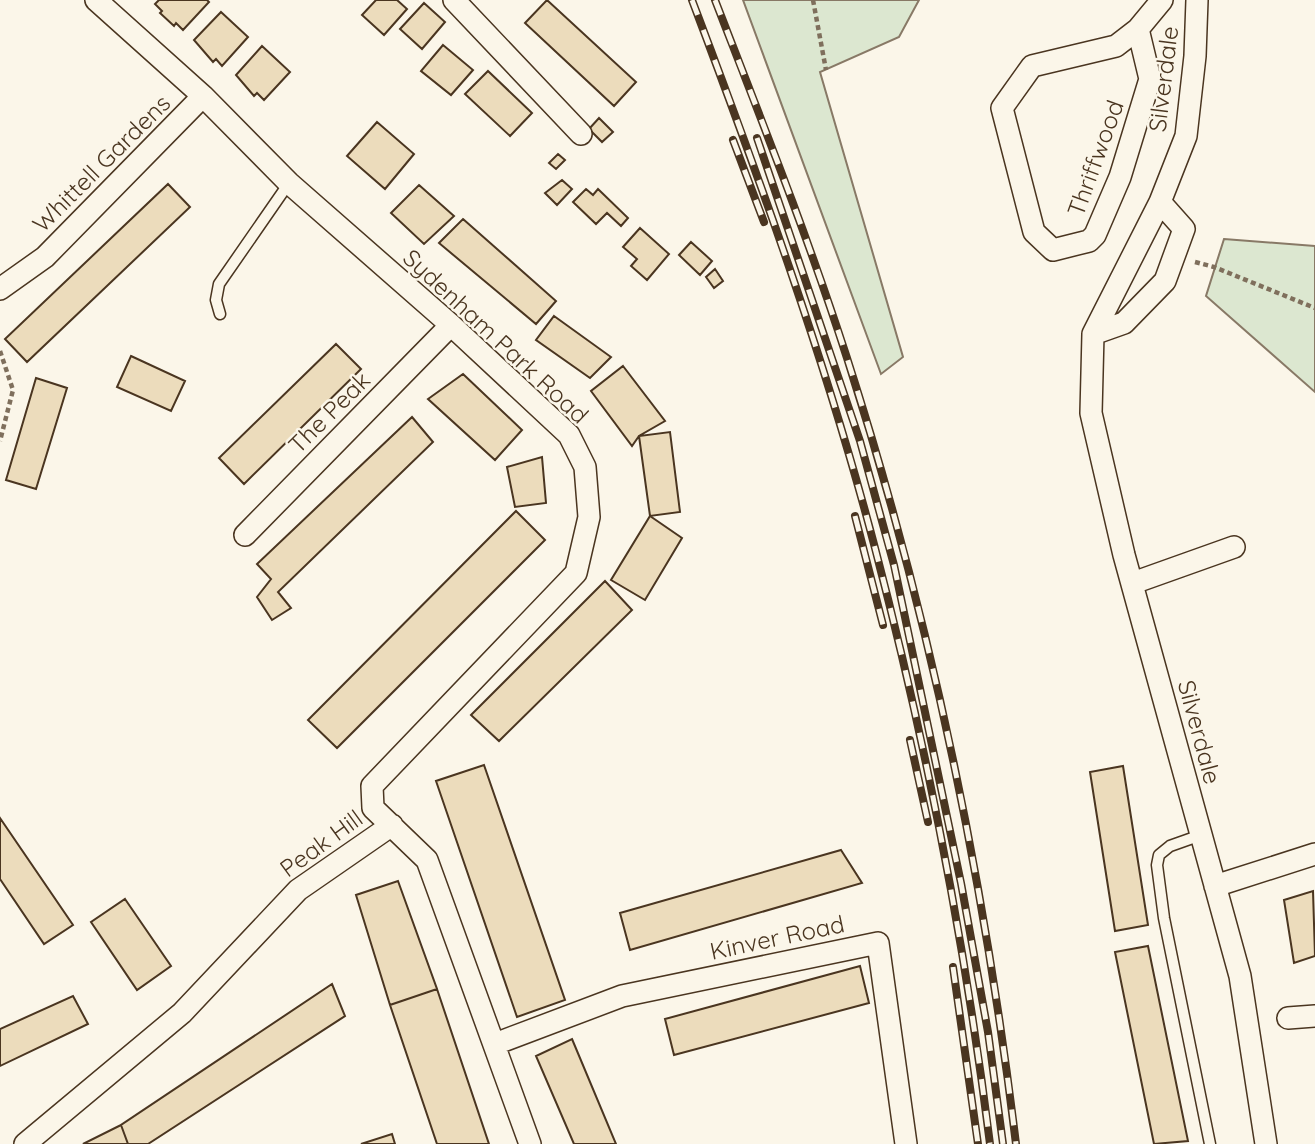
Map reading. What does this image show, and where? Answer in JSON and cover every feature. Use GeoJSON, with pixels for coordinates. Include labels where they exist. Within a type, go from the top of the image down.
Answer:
{"type":"FeatureCollection","features":[{"type":"Feature","properties":{"kind":"street","name":"Sydenham Park Road"},"geometry":{"type":"LineString","coordinates":[[96,0],[203,96],[289,183],[451,325],[569,435],[585,467],[589,516],[576,573],[372,786],[373,808],[392,825]]}},
{"type":"Feature","properties":{"kind":"street"},"geometry":{"type":"LineString","coordinates":[[454,0],[581,134]]}},
{"type":"Feature","properties":{"kind":"street","name":"Thriffwood"},"geometry":{"type":"LineString","coordinates":[[1138,29],[1150,79],[1120,177],[1096,235],[1088,241],[1053,250],[1034,232],[1002,108],[1032,66],[1116,46],[1138,29],[1162,0]]}},
{"type":"Feature","properties":{"kind":"street","name":"Silverdale"},"geometry":{"type":"LineString","coordinates":[[1197,0],[1195,56],[1186,136],[1160,202],[1093,334],[1091,413],[1133,583],[1245,1000],[1266,1144]]}},
{"type":"Feature","properties":{"kind":"street","name":"Whittell Gardens"},"geometry":{"type":"LineString","coordinates":[[0,289],[45,257],[203,96]]}},
{"type":"Feature","properties":{"kind":"street"},"geometry":{"type":"LineString","coordinates":[[1093,334],[1124,323],[1165,281],[1184,229],[1160,202]]}},
{"type":"Feature","properties":{"kind":"street","name":"The Peak"},"geometry":{"type":"LineString","coordinates":[[245,535],[451,325]]}},
{"type":"Feature","properties":{"kind":"street"},"geometry":{"type":"LineString","coordinates":[[1133,583],[1234,547]]}},
{"type":"Feature","properties":{"kind":"street","name":"Peak Hill"},"geometry":{"type":"LineString","coordinates":[[25,1144],[182,1013],[298,890],[392,825],[427,860],[530,1144]]}},
{"type":"Feature","properties":{"kind":"street"},"geometry":{"type":"LineString","coordinates":[[1215,886],[1315,854]]}},
{"type":"Feature","properties":{"kind":"street","name":"Kinver Road"},"geometry":{"type":"LineString","coordinates":[[495,1044],[622,996],[878,943],[906,1144]]}},
{"type":"Feature","properties":{"kind":"street"},"geometry":{"type":"LineString","coordinates":[[1288,1018],[1315,1016]]}},
{"type":"Feature","properties":{"kind":"lane"},"geometry":{"type":"LineString","coordinates":[[220,314],[215,300],[219,284],[289,183]]}},
{"type":"Feature","properties":{"kind":"lane"},"geometry":{"type":"LineString","coordinates":[[1201,835],[1170,846],[1159,855],[1157,865],[1164,918],[1210,1144]]}},
{"type":"Feature","properties":{"kind":"path"},"geometry":{"type":"LineString","coordinates":[[813,0],[825,70]]}},
{"type":"Feature","properties":{"kind":"path"},"geometry":{"type":"LineString","coordinates":[[1174,257],[1214,267],[1315,308]]}},
{"type":"Feature","properties":{"kind":"path"},"geometry":{"type":"LineString","coordinates":[[0,351],[13,390],[0,441]]}},
{"type":"Feature","properties":{"kind":"green space"},"geometry":{"type":"Polygon","coordinates":[[[743,0],[919,0],[899,37],[820,72],[903,357],[881,374],[743,0]]]}},
{"type":"Feature","properties":{"kind":"green space"},"geometry":{"type":"Polygon","coordinates":[[[1224,239],[1315,246],[1315,392],[1206,296],[1224,239]]]}},
{"type":"Feature","properties":{"kind":"building"},"geometry":{"type":"Polygon","coordinates":[[[159,0],[209,2],[183,30],[176,23],[174,26],[160,13],[162,11],[155,4],[159,0]]]}},
{"type":"Feature","properties":{"kind":"building"},"geometry":{"type":"Polygon","coordinates":[[[376,0],[397,0],[407,9],[384,35],[362,15],[376,0]]]}},
{"type":"Feature","properties":{"kind":"building"},"geometry":{"type":"Polygon","coordinates":[[[547,0],[636,82],[614,106],[525,23],[547,0]]]}},
{"type":"Feature","properties":{"kind":"building"},"geometry":{"type":"Polygon","coordinates":[[[424,3],[445,22],[422,49],[400,29],[424,3]]]}},
{"type":"Feature","properties":{"kind":"building"},"geometry":{"type":"Polygon","coordinates":[[[221,12],[248,37],[222,66],[216,59],[213,62],[194,40],[221,12]]]}},
{"type":"Feature","properties":{"kind":"building"},"geometry":{"type":"Polygon","coordinates":[[[443,45],[473,70],[451,95],[421,71],[443,45]]]}},
{"type":"Feature","properties":{"kind":"building"},"geometry":{"type":"Polygon","coordinates":[[[262,46],[290,72],[264,100],[257,93],[254,96],[236,75],[262,46]]]}},
{"type":"Feature","properties":{"kind":"building"},"geometry":{"type":"Polygon","coordinates":[[[488,71],[532,113],[510,136],[465,94],[488,71]]]}},
{"type":"Feature","properties":{"kind":"building"},"geometry":{"type":"Polygon","coordinates":[[[599,118],[613,132],[602,142],[589,129],[599,118]]]}},
{"type":"Feature","properties":{"kind":"building"},"geometry":{"type":"Polygon","coordinates":[[[377,122],[414,154],[385,189],[347,156],[377,122]]]}},
{"type":"Feature","properties":{"kind":"building"},"geometry":{"type":"Polygon","coordinates":[[[558,154],[565,160],[556,169],[549,163],[558,154]]]}},
{"type":"Feature","properties":{"kind":"building"},"geometry":{"type":"Polygon","coordinates":[[[562,180],[572,189],[557,205],[545,193],[562,180]]]}},
{"type":"Feature","properties":{"kind":"building"},"geometry":{"type":"Polygon","coordinates":[[[168,184],[190,207],[27,362],[5,339],[168,184]]]}},
{"type":"Feature","properties":{"kind":"building"},"geometry":{"type":"Polygon","coordinates":[[[419,185],[454,216],[424,244],[391,213],[419,185]]]}},
{"type":"Feature","properties":{"kind":"building"},"geometry":{"type":"Polygon","coordinates":[[[586,189],[593,195],[598,189],[628,218],[621,226],[607,213],[596,224],[573,202],[586,189]]]}},
{"type":"Feature","properties":{"kind":"building"},"geometry":{"type":"Polygon","coordinates":[[[463,219],[556,301],[536,324],[439,243],[463,219]]]}},
{"type":"Feature","properties":{"kind":"building"},"geometry":{"type":"Polygon","coordinates":[[[640,228],[669,254],[647,280],[631,266],[637,259],[623,247],[640,228]]]}},
{"type":"Feature","properties":{"kind":"building"},"geometry":{"type":"Polygon","coordinates":[[[691,242],[712,261],[700,275],[679,255],[691,242]]]}},
{"type":"Feature","properties":{"kind":"building"},"geometry":{"type":"Polygon","coordinates":[[[715,269],[723,281],[714,288],[706,277],[715,269]]]}},
{"type":"Feature","properties":{"kind":"building"},"geometry":{"type":"Polygon","coordinates":[[[554,316],[611,357],[590,378],[536,340],[554,316]]]}},
{"type":"Feature","properties":{"kind":"building"},"geometry":{"type":"Polygon","coordinates":[[[336,344],[361,369],[244,484],[219,458],[336,344]]]}},
{"type":"Feature","properties":{"kind":"building"},"geometry":{"type":"Polygon","coordinates":[[[131,356],[185,381],[171,411],[117,387],[131,356]]]}},
{"type":"Feature","properties":{"kind":"building"},"geometry":{"type":"Polygon","coordinates":[[[623,366],[665,421],[639,436],[632,446],[591,391],[623,366]]]}},
{"type":"Feature","properties":{"kind":"building"},"geometry":{"type":"Polygon","coordinates":[[[463,374],[522,430],[495,460],[428,399],[463,374]]]}},
{"type":"Feature","properties":{"kind":"building"},"geometry":{"type":"Polygon","coordinates":[[[36,378],[67,388],[36,489],[6,480],[36,378]]]}},
{"type":"Feature","properties":{"kind":"building"},"geometry":{"type":"Polygon","coordinates":[[[412,417],[433,442],[278,592],[291,608],[272,620],[257,597],[271,579],[257,564],[412,417]]]}},
{"type":"Feature","properties":{"kind":"building"},"geometry":{"type":"Polygon","coordinates":[[[670,432],[680,512],[650,516],[639,436],[670,432]]]}},
{"type":"Feature","properties":{"kind":"building"},"geometry":{"type":"Polygon","coordinates":[[[542,457],[546,503],[515,507],[507,467],[542,457]]]}},
{"type":"Feature","properties":{"kind":"building"},"geometry":{"type":"Polygon","coordinates":[[[516,511],[545,540],[337,748],[308,720],[516,511]]]}},
{"type":"Feature","properties":{"kind":"building"},"geometry":{"type":"Polygon","coordinates":[[[650,516],[682,538],[645,600],[611,580],[650,516]]]}},
{"type":"Feature","properties":{"kind":"building"},"geometry":{"type":"Polygon","coordinates":[[[605,581],[632,610],[499,741],[471,715],[605,581]]]}},
{"type":"Feature","properties":{"kind":"building"},"geometry":{"type":"Polygon","coordinates":[[[484,765],[565,1000],[517,1017],[436,781],[484,765]]]}},
{"type":"Feature","properties":{"kind":"building"},"geometry":{"type":"Polygon","coordinates":[[[1123,766],[1148,925],[1115,931],[1090,772],[1123,766]]]}},
{"type":"Feature","properties":{"kind":"building"},"geometry":{"type":"Polygon","coordinates":[[[0,818],[73,925],[44,944],[0,879],[0,818]]]}},
{"type":"Feature","properties":{"kind":"building"},"geometry":{"type":"Polygon","coordinates":[[[841,850],[862,883],[630,950],[620,913],[841,850]]]}},
{"type":"Feature","properties":{"kind":"building"},"geometry":{"type":"Polygon","coordinates":[[[398,881],[437,989],[390,1005],[356,895],[398,881]]]}},
{"type":"Feature","properties":{"kind":"building"},"geometry":{"type":"Polygon","coordinates":[[[1313,891],[1315,956],[1294,963],[1284,900],[1313,891]]]}},
{"type":"Feature","properties":{"kind":"building"},"geometry":{"type":"Polygon","coordinates":[[[125,899],[171,966],[137,990],[91,922],[125,899]]]}},
{"type":"Feature","properties":{"kind":"building"},"geometry":{"type":"Polygon","coordinates":[[[1148,946],[1188,1141],[1154,1144],[1115,952],[1148,946]]]}},
{"type":"Feature","properties":{"kind":"building"},"geometry":{"type":"Polygon","coordinates":[[[860,966],[869,1003],[674,1055],[665,1019],[860,966]]]}},
{"type":"Feature","properties":{"kind":"building"},"geometry":{"type":"Polygon","coordinates":[[[332,984],[345,1016],[148,1144],[128,1144],[121,1125],[332,984]]]}},
{"type":"Feature","properties":{"kind":"building"},"geometry":{"type":"Polygon","coordinates":[[[437,989],[489,1144],[437,1144],[390,1005],[437,989]]]}},
{"type":"Feature","properties":{"kind":"building"},"geometry":{"type":"Polygon","coordinates":[[[73,996],[88,1024],[0,1066],[0,1029],[73,996]]]}},
{"type":"Feature","properties":{"kind":"building"},"geometry":{"type":"Polygon","coordinates":[[[572,1039],[616,1144],[574,1144],[536,1056],[572,1039]]]}},
{"type":"Feature","properties":{"kind":"building"},"geometry":{"type":"Polygon","coordinates":[[[121,1125],[128,1144],[83,1144],[121,1125]]]}},
{"type":"Feature","properties":{"kind":"building"},"geometry":{"type":"Polygon","coordinates":[[[392,1134],[395,1144],[361,1144],[392,1134]]]}},
{"type":"Feature","properties":{"kind":"railway"},"geometry":{"type":"LineString","coordinates":[[692,0],[791,271],[856,478],[875,548],[911,695],[942,844],[969,994],[990,1144]]}},
{"type":"Feature","properties":{"kind":"railway"},"geometry":{"type":"LineString","coordinates":[[715,0],[784,178],[832,313],[904,551],[970,846],[988,945],[1016,1144]]}},
{"type":"Feature","properties":{"kind":"railway"},"geometry":{"type":"LineString","coordinates":[[757,138],[860,441],[894,565],[961,883],[988,1032],[1003,1144]]}},
{"type":"Feature","properties":{"kind":"railway"},"geometry":{"type":"LineString","coordinates":[[733,140],[764,222]]}},
{"type":"Feature","properties":{"kind":"railway"},"geometry":{"type":"LineString","coordinates":[[855,516],[883,625]]}},
{"type":"Feature","properties":{"kind":"railway"},"geometry":{"type":"LineString","coordinates":[[910,740],[928,822]]}},
{"type":"Feature","properties":{"kind":"railway"},"geometry":{"type":"LineString","coordinates":[[953,967],[978,1144]]}}]}
